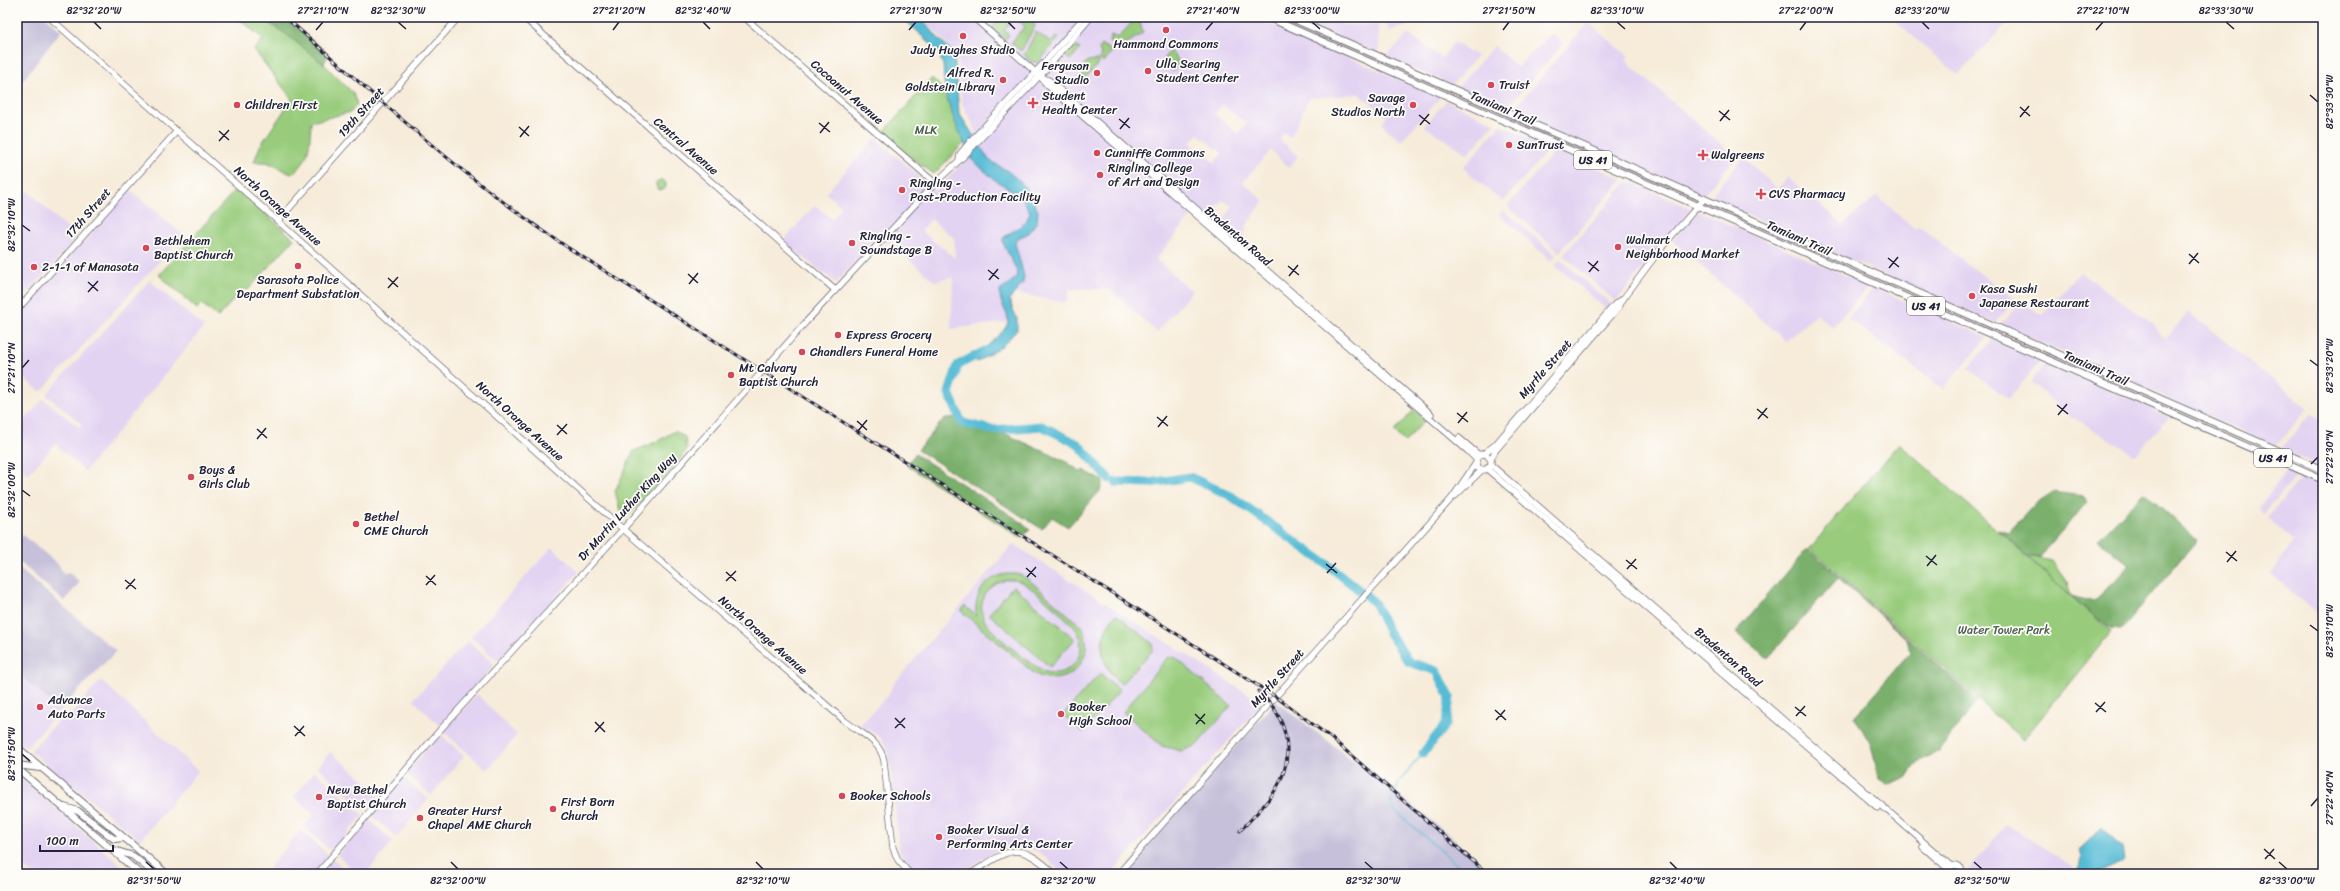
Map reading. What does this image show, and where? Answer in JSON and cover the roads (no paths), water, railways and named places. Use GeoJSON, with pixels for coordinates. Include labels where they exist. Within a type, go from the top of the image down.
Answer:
{"type":"FeatureCollection","features":[{"type":"Feature","properties":{"kind":"main road","name":"Tamiami Trail"},"geometry":{"type":"LineString","coordinates":[[1267,17],[2323,480]]}},
{"type":"Feature","properties":{"kind":"main road","name":"Tamiami Trail"},"geometry":{"type":"LineString","coordinates":[[1289,17],[1505,114],[1704,199],[2323,470]]}},
{"type":"Feature","properties":{"kind":"main road"},"geometry":{"type":"LineString","coordinates":[[2146,402],[2155,396]]}},
{"type":"Feature","properties":{"kind":"main road"},"geometry":{"type":"LineString","coordinates":[[17,747],[167,874]]}},
{"type":"Feature","properties":{"kind":"main road"},"geometry":{"type":"LineString","coordinates":[[17,755],[25,753]]}},
{"type":"Feature","properties":{"kind":"main road"},"geometry":{"type":"LineString","coordinates":[[17,766],[42,768]]}},
{"type":"Feature","properties":{"kind":"main road"},"geometry":{"type":"LineString","coordinates":[[17,766],[140,874]]}},
{"type":"Feature","properties":{"kind":"main road"},"geometry":{"type":"LineString","coordinates":[[63,807],[78,811],[114,839],[124,838]]}},
{"type":"Feature","properties":{"kind":"main road"},"geometry":{"type":"LineString","coordinates":[[113,850],[133,856],[155,874]]}},
{"type":"Feature","properties":{"kind":"street","name":"North Orange Avenue"},"geometry":{"type":"LineString","coordinates":[[49,17],[623,529],[845,721],[876,742],[882,752],[884,761],[893,848],[898,860],[910,874]]}},
{"type":"Feature","properties":{"kind":"street","name":"19th Street"},"geometry":{"type":"LineString","coordinates":[[278,221],[459,17]]}},
{"type":"Feature","properties":{"kind":"street","name":"Central Avenue"},"geometry":{"type":"LineString","coordinates":[[523,17],[835,290]]}},
{"type":"Feature","properties":{"kind":"street","name":"Cocoanut Avenue"},"geometry":{"type":"LineString","coordinates":[[744,17],[935,184]]}},
{"type":"Feature","properties":{"kind":"street","name":"Bradenton Road"},"geometry":{"type":"LineString","coordinates":[[973,17],[1038,74],[1050,81],[1123,144],[1478,458],[1948,869],[1959,866],[1963,874]]}},
{"type":"Feature","properties":{"kind":"street","name":"Dr Martin Luther King Way"},"geometry":{"type":"LineString","coordinates":[[1038,74],[1084,17]]}},
{"type":"Feature","properties":{"kind":"street","name":"Dr Martin Luther King Way"},"geometry":{"type":"LineString","coordinates":[[317,874],[440,730],[623,529],[835,290],[1091,17]]}},
{"type":"Feature","properties":{"kind":"street","name":"17th Street"},"geometry":{"type":"LineString","coordinates":[[17,310],[177,131]]}},
{"type":"Feature","properties":{"kind":"street","name":"Myrtle Street"},"geometry":{"type":"LineString","coordinates":[[1452,498],[1463,490],[1488,466],[1495,451],[1619,307],[1623,299],[1662,247],[1704,199]]}},
{"type":"Feature","properties":{"kind":"street","name":"Myrtle Street"},"geometry":{"type":"LineString","coordinates":[[1118,874],[1452,498],[1478,458],[1495,445],[1615,304],[1623,299]]}},
{"type":"Feature","properties":{"kind":"street","name":"Bradenton Road"},"geometry":{"type":"LineString","coordinates":[[1478,458],[1489,456],[1488,466]]}},
{"type":"Feature","properties":{"kind":"street"},"geometry":{"type":"LineString","coordinates":[[970,874],[999,855],[1011,851],[1030,854],[1055,874]]}},
{"type":"Feature","properties":{"kind":"water"},"geometry":{"type":"Polygon","coordinates":[[[902,17],[921,17],[938,38],[954,53],[959,113],[989,160],[1009,172],[1025,186],[1038,211],[1037,222],[1027,234],[1018,238],[1015,243],[1024,276],[1023,283],[1009,300],[1017,319],[1017,330],[1001,347],[977,362],[973,356],[988,346],[1004,330],[1008,321],[1007,314],[1001,300],[1000,291],[1016,278],[1017,271],[1003,243],[1003,238],[1026,222],[1030,212],[1021,196],[995,180],[971,159],[954,119],[945,92],[943,64],[936,49],[902,17]]]}},
{"type":"Feature","properties":{"kind":"water"},"geometry":{"type":"Polygon","coordinates":[[[2101,826],[2122,847],[2124,861],[2098,874],[2084,874],[2079,870],[2081,857],[2079,851],[2101,826]]]}},
{"type":"Feature","properties":{"kind":"waterway"},"geometry":{"type":"LineString","coordinates":[[985,351],[958,365],[949,393],[962,423],[992,430],[1042,426],[1078,444],[1109,479]]}},
{"type":"Feature","properties":{"kind":"waterway"},"geometry":{"type":"LineString","coordinates":[[1116,482],[1150,483],[1190,477],[1231,496],[1328,565],[1374,602],[1389,633],[1409,662],[1437,671],[1450,697],[1446,724],[1423,753]]}},
{"type":"Feature","properties":{"kind":"waterway"},"geometry":{"type":"LineString","coordinates":[[1423,753],[1399,782],[1391,803],[1394,810],[1468,874]]}},
{"type":"Feature","properties":{"kind":"railway"},"geometry":{"type":"LineString","coordinates":[[285,17],[422,137],[529,221],[567,247],[1276,697],[1330,737],[1488,874]]}},
{"type":"Feature","properties":{"kind":"railway"},"geometry":{"type":"LineString","coordinates":[[1240,831],[1272,795],[1282,776],[1286,763],[1286,737],[1282,724],[1276,712],[1258,691]]}},
{"type":"Feature","properties":{"kind":"place","name":"Hammond Commons"},"geometry":{"type":"Point","coordinates":[1166,30]}},
{"type":"Feature","properties":{"kind":"place","name":"Judy Hughes Studio"},"geometry":{"type":"Point","coordinates":[963,36]}},
{"type":"Feature","properties":{"kind":"place","name":"Ulla Searing Student Center"},"geometry":{"type":"Point","coordinates":[1148,71]}},
{"type":"Feature","properties":{"kind":"place","name":"Ferguson Studio"},"geometry":{"type":"Point","coordinates":[1097,73]}},
{"type":"Feature","properties":{"kind":"place","name":"Alfred R. Goldstein Library"},"geometry":{"type":"Point","coordinates":[1003,80]}},
{"type":"Feature","properties":{"kind":"place","name":"Truist"},"geometry":{"type":"Point","coordinates":[1491,85]}},
{"type":"Feature","properties":{"kind":"place","name":"Student Health Center"},"geometry":{"type":"Point","coordinates":[1033,103]}},
{"type":"Feature","properties":{"kind":"place","name":"Children First"},"geometry":{"type":"Point","coordinates":[237,105]}},
{"type":"Feature","properties":{"kind":"place","name":"Savage Studios North"},"geometry":{"type":"Point","coordinates":[1413,105]}},
{"type":"Feature","properties":{"kind":"place","name":"SunTrust"},"geometry":{"type":"Point","coordinates":[1509,145]}},
{"type":"Feature","properties":{"kind":"place","name":"Cunniffe Commons"},"geometry":{"type":"Point","coordinates":[1097,153]}},
{"type":"Feature","properties":{"kind":"place","name":"Walgreens"},"geometry":{"type":"Point","coordinates":[1703,155]}},
{"type":"Feature","properties":{"kind":"place","name":"Ringling College of Art and Design"},"geometry":{"type":"Point","coordinates":[1100,175]}},
{"type":"Feature","properties":{"kind":"place","name":"Ringling - Post-Production Facility"},"geometry":{"type":"Point","coordinates":[902,190]}},
{"type":"Feature","properties":{"kind":"place","name":"CVS Pharmacy"},"geometry":{"type":"Point","coordinates":[1761,194]}},
{"type":"Feature","properties":{"kind":"place","name":"Ringling - Soundstage B"},"geometry":{"type":"Point","coordinates":[852,243]}},
{"type":"Feature","properties":{"kind":"place","name":"Walmart Neighborhood Market"},"geometry":{"type":"Point","coordinates":[1618,247]}},
{"type":"Feature","properties":{"kind":"place","name":"Bethlehem Baptist Church"},"geometry":{"type":"Point","coordinates":[146,248]}},
{"type":"Feature","properties":{"kind":"place","name":"Sarasota Police Department Substation"},"geometry":{"type":"Point","coordinates":[298,266]}},
{"type":"Feature","properties":{"kind":"place","name":"2-1-1 of Manasota"},"geometry":{"type":"Point","coordinates":[34,267]}},
{"type":"Feature","properties":{"kind":"place","name":"Kasa Sushi Japanese Restaurant"},"geometry":{"type":"Point","coordinates":[1972,296]}},
{"type":"Feature","properties":{"kind":"place","name":"Express Grocery"},"geometry":{"type":"Point","coordinates":[838,335]}},
{"type":"Feature","properties":{"kind":"place","name":"Chandlers Funeral Home"},"geometry":{"type":"Point","coordinates":[802,352]}},
{"type":"Feature","properties":{"kind":"place","name":"Mt Calvary Baptist Church"},"geometry":{"type":"Point","coordinates":[731,375]}},
{"type":"Feature","properties":{"kind":"place","name":"Boys & Girls Club"},"geometry":{"type":"Point","coordinates":[191,477]}},
{"type":"Feature","properties":{"kind":"place","name":"Bethel CME Church"},"geometry":{"type":"Point","coordinates":[356,524]}},
{"type":"Feature","properties":{"kind":"place","name":"Advance Auto Parts"},"geometry":{"type":"Point","coordinates":[40,707]}},
{"type":"Feature","properties":{"kind":"place","name":"Booker High School"},"geometry":{"type":"Point","coordinates":[1061,714]}},
{"type":"Feature","properties":{"kind":"place","name":"Booker Schools"},"geometry":{"type":"Point","coordinates":[842,796]}},
{"type":"Feature","properties":{"kind":"place","name":"New Bethel Baptist Church"},"geometry":{"type":"Point","coordinates":[319,797]}},
{"type":"Feature","properties":{"kind":"place","name":"First Born Church"},"geometry":{"type":"Point","coordinates":[553,809]}},
{"type":"Feature","properties":{"kind":"place","name":"Greater Hurst Chapel AME Church"},"geometry":{"type":"Point","coordinates":[420,818]}},
{"type":"Feature","properties":{"kind":"place","name":"Booker Visual & Performing Arts Center"},"geometry":{"type":"Point","coordinates":[939,837]}},
{"type":"Feature","properties":{"kind":"park label","name":"MLK"},"geometry":{"type":"Point","coordinates":[926,130]}},
{"type":"Feature","properties":{"kind":"park label","name":"Water Tower Park"},"geometry":{"type":"Point","coordinates":[2004,630]}}]}
